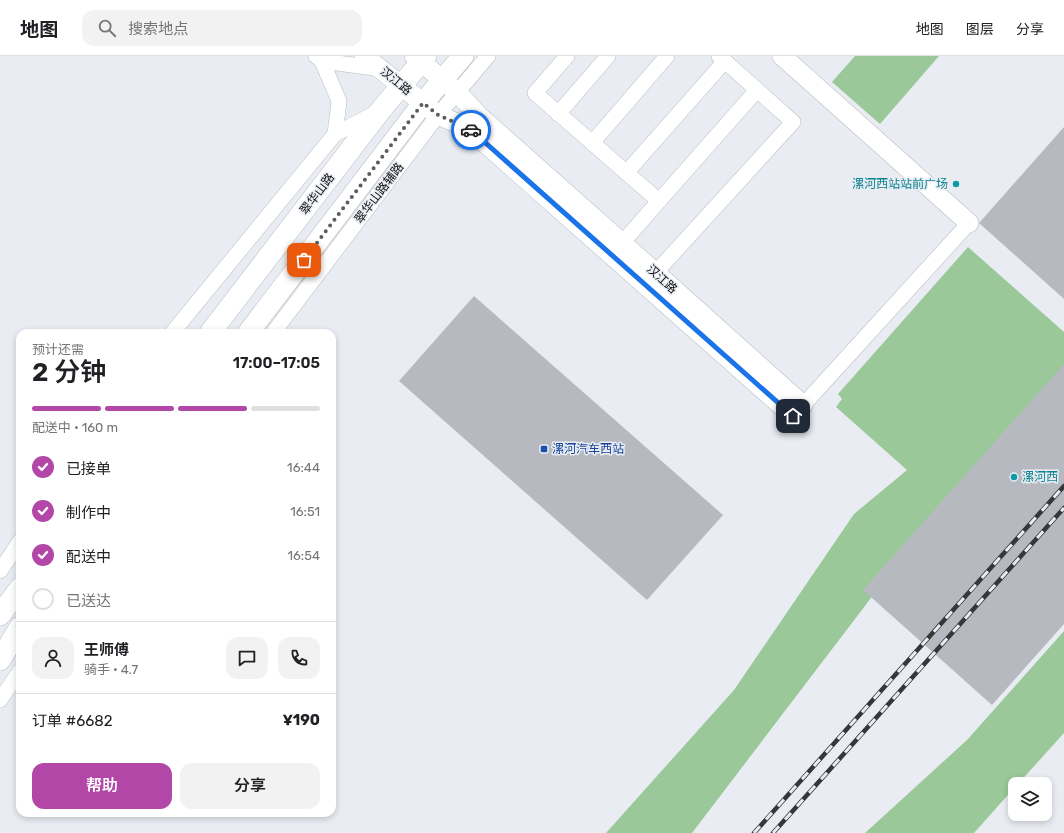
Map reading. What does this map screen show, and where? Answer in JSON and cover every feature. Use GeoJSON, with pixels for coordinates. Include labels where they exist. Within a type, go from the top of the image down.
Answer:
{"type":"FeatureCollection","features":[{"type":"Feature","properties":{"kind":"main road"},"geometry":{"type":"LineString","coordinates":[[251,329],[450,86],[463,56]]}},
{"type":"Feature","properties":{"kind":"main road","name":"翠华山路"},"geometry":{"type":"LineString","coordinates":[[213,329],[380,111],[402,86],[420,58]]}},
{"type":"Feature","properties":{"kind":"main road"},"geometry":{"type":"LineString","coordinates":[[0,615],[16,593]]}},
{"type":"Feature","properties":{"kind":"main road"},"geometry":{"type":"LineString","coordinates":[[0,660],[16,634]]}},
{"type":"Feature","properties":{"kind":"street","name":"汉江路"},"geometry":{"type":"LineString","coordinates":[[364,56],[431,109],[468,128],[617,249],[798,411]]}},
{"type":"Feature","properties":{"kind":"street"},"geometry":{"type":"LineString","coordinates":[[450,86],[488,56]]}},
{"type":"Feature","properties":{"kind":"street"},"geometry":{"type":"LineString","coordinates":[[567,56],[535,93],[659,201]]}},
{"type":"Feature","properties":{"kind":"street"},"geometry":{"type":"LineString","coordinates":[[558,114],[608,56]]}},
{"type":"Feature","properties":{"kind":"street"},"geometry":{"type":"LineString","coordinates":[[592,143],[667,56]]}},
{"type":"Feature","properties":{"kind":"street"},"geometry":{"type":"LineString","coordinates":[[782,56],[969,222],[798,411]]}},
{"type":"Feature","properties":{"kind":"street"},"geometry":{"type":"LineString","coordinates":[[319,58],[382,69]]}},
{"type":"Feature","properties":{"kind":"street"},"geometry":{"type":"LineString","coordinates":[[319,58],[339,101],[335,134]]}},
{"type":"Feature","properties":{"kind":"street","name":"汉江路"},"geometry":{"type":"LineString","coordinates":[[420,58],[617,249]]}},
{"type":"Feature","properties":{"kind":"street"},"geometry":{"type":"LineString","coordinates":[[626,173],[722,58],[793,122],[651,279]]}},
{"type":"Feature","properties":{"kind":"street"},"geometry":{"type":"LineString","coordinates":[[617,249],[757,90]]}},
{"type":"Feature","properties":{"kind":"street","name":"翠华山路辅路"},"geometry":{"type":"LineString","coordinates":[[276,329],[431,109]]}},
{"type":"Feature","properties":{"kind":"street"},"geometry":{"type":"LineString","coordinates":[[175,329],[335,134],[380,111]]}},
{"type":"Feature","properties":{"kind":"street"},"geometry":{"type":"LineString","coordinates":[[0,571],[16,547]]}},
{"type":"Feature","properties":{"kind":"street"},"geometry":{"type":"LineString","coordinates":[[0,700],[16,677]]}},
{"type":"Feature","properties":{"kind":"green space"},"geometry":{"type":"Polygon","coordinates":[[[855,56],[939,56],[880,124],[832,82],[855,56]]]}},
{"type":"Feature","properties":{"kind":"green space"},"geometry":{"type":"Polygon","coordinates":[[[968,247],[1064,332],[1064,377],[919,535],[692,833],[606,833],[734,690],[854,514],[907,470],[836,407],[842,399],[838,394],[968,247]]]}},
{"type":"Feature","properties":{"kind":"green space"},"geometry":{"type":"Polygon","coordinates":[[[1064,631],[1064,733],[1024,777],[1008,777],[1008,795],[974,833],[865,833],[967,740],[1064,631]]]}},
{"type":"Feature","properties":{"kind":"building"},"geometry":{"type":"Polygon","coordinates":[[[1064,127],[1064,299],[979,223],[1064,127]]]}},
{"type":"Feature","properties":{"kind":"building"},"geometry":{"type":"Polygon","coordinates":[[[474,296],[723,515],[647,600],[399,381],[474,296]]]}},
{"type":"Feature","properties":{"kind":"building","name":"漯河西"},"geometry":{"type":"Polygon","coordinates":[[[1064,364],[1064,624],[992,705],[863,590],[1064,364]]]}},
{"type":"Feature","properties":{"kind":"railway"},"geometry":{"type":"LineString","coordinates":[[754,833],[1064,486]]}},
{"type":"Feature","properties":{"kind":"railway"},"geometry":{"type":"LineString","coordinates":[[773,833],[1064,508]]}},
{"type":"Feature","properties":{"kind":"way so far"},"geometry":{"type":"LineString","coordinates":[[304,260],[423,103],[438,115],[471,130]]}},
{"type":"Feature","properties":{"kind":"place","name":"漯河西站站前广场"},"geometry":{"type":"Point","coordinates":[956,184]}},
{"type":"Feature","properties":{"kind":"place","name":"漯河汽车西站"},"geometry":{"type":"Point","coordinates":[544,449]}},
{"type":"Feature","properties":{"kind":"place","name":"漯河西"},"geometry":{"type":"Point","coordinates":[1014,477]}},
{"type":"Feature","properties":{"kind":"route"},"geometry":{"type":"LineString","coordinates":[[471,130],[793,416]]}}]}
